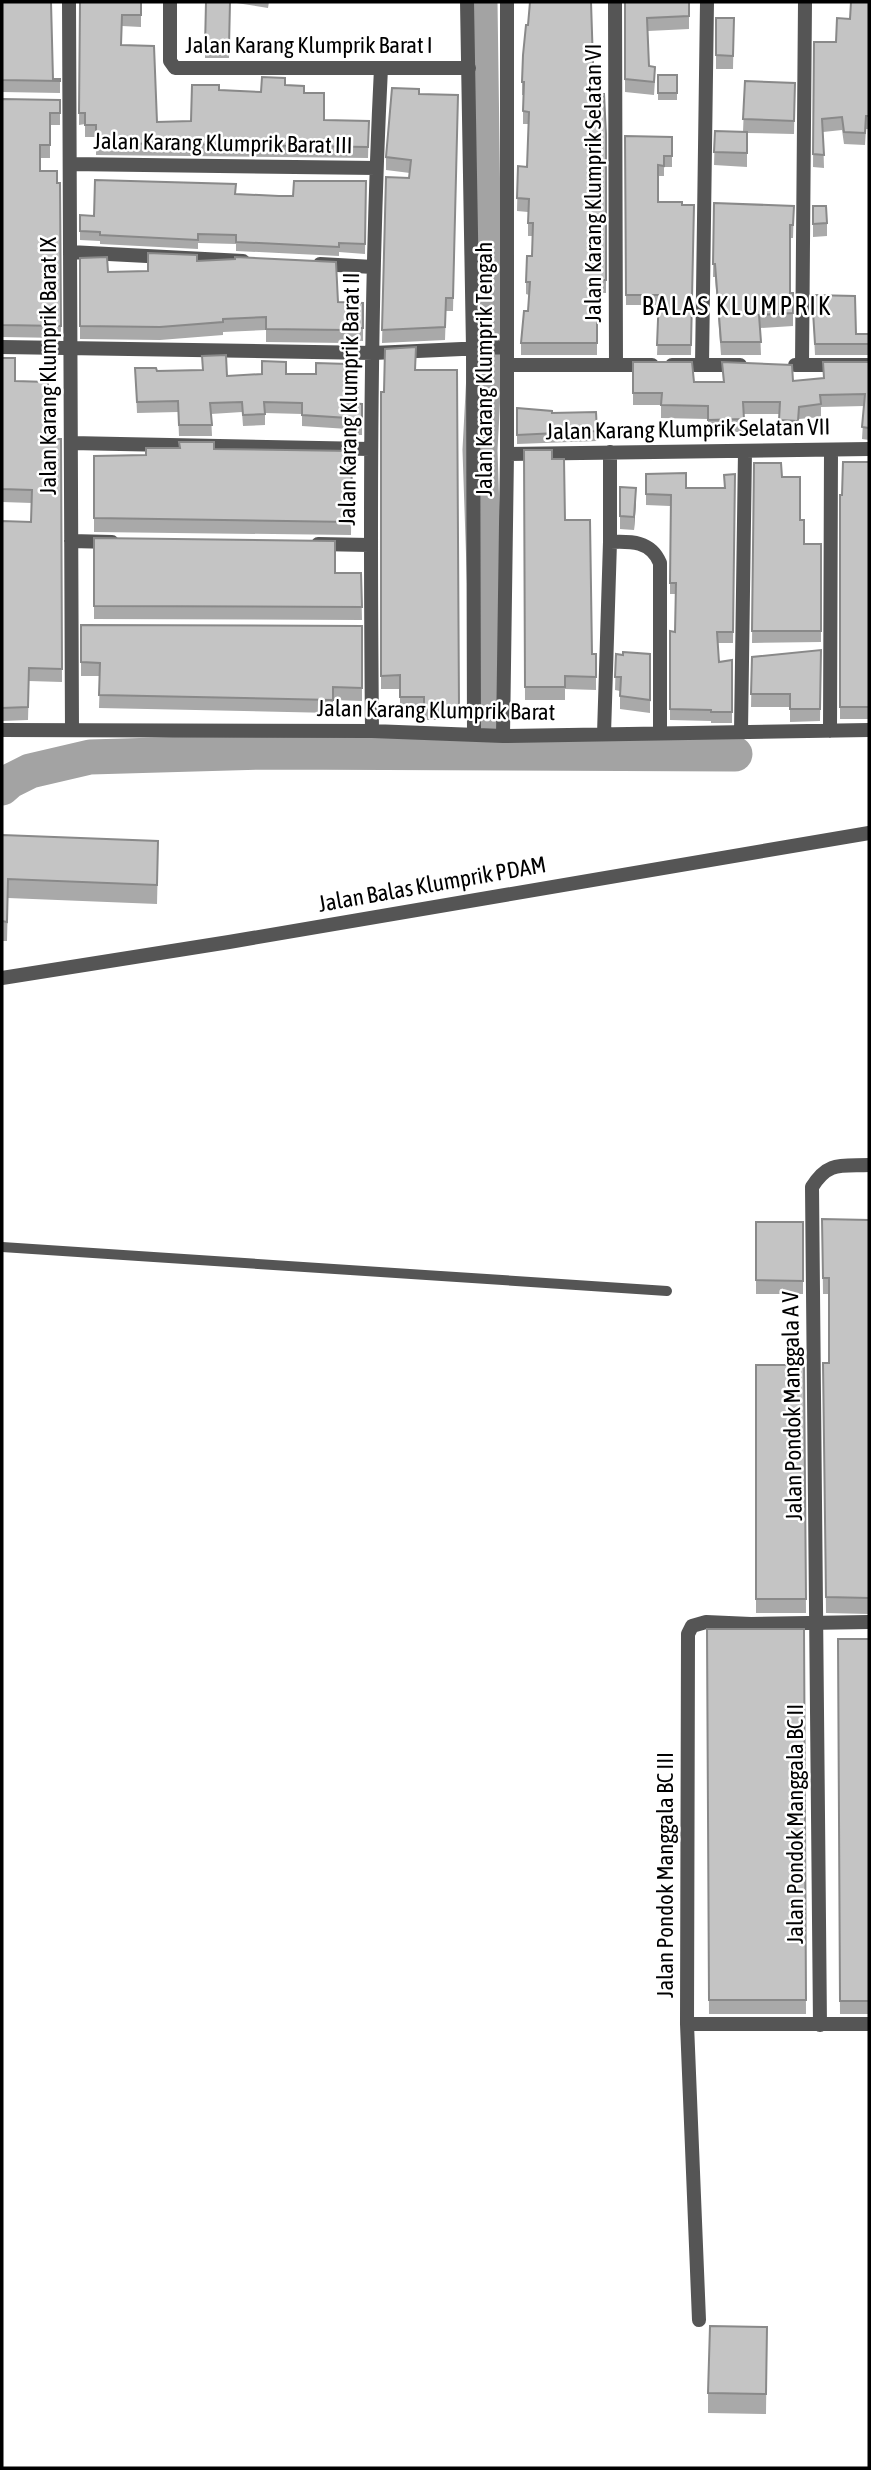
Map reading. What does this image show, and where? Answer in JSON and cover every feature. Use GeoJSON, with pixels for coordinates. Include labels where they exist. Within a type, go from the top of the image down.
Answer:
{"type":"FeatureCollection","features":[{"type":"Feature","properties":{"kind":"street","name":"Jalan Karang Klumprik Barat IX"},"geometry":{"type":"LineString","coordinates":[[69,2],[62,103],[69,164],[72,730]]}},
{"type":"Feature","properties":{"kind":"street","name":"Jalan Karang Klumprik Barat I"},"geometry":{"type":"LineString","coordinates":[[170,2],[170,61],[175,68],[469,68]]}},
{"type":"Feature","properties":{"kind":"street","name":"Jalan Karang Klumprik Tengah"},"geometry":{"type":"LineString","coordinates":[[467,2],[469,68],[490,347],[507,365],[501,736]]}},
{"type":"Feature","properties":{"kind":"street","name":"Jalan Karang Klumprik Tengah"},"geometry":{"type":"LineString","coordinates":[[477,735],[490,347],[507,2]]}},
{"type":"Feature","properties":{"kind":"street","name":"Jalan Karang Klumprik Selatan VI"},"geometry":{"type":"LineString","coordinates":[[615,2],[616,365]]}},
{"type":"Feature","properties":{"kind":"street"},"geometry":{"type":"LineString","coordinates":[[702,365],[707,2]]}},
{"type":"Feature","properties":{"kind":"street"},"geometry":{"type":"LineString","coordinates":[[802,365],[805,2]]}},
{"type":"Feature","properties":{"kind":"street","name":"Jalan Karang Klumprik Barat II"},"geometry":{"type":"LineString","coordinates":[[372,731],[364,630],[369,545],[373,267],[381,68]]}},
{"type":"Feature","properties":{"kind":"street","name":"Jalan Karang Klumprik Barat III"},"geometry":{"type":"LineString","coordinates":[[69,164],[376,168]]}},
{"type":"Feature","properties":{"kind":"street"},"geometry":{"type":"LineString","coordinates":[[70,252],[263,262]]}},
{"type":"Feature","properties":{"kind":"street"},"geometry":{"type":"LineString","coordinates":[[304,264],[373,267]]}},
{"type":"Feature","properties":{"kind":"street"},"geometry":{"type":"LineString","coordinates":[[2,347],[373,352],[490,347]]}},
{"type":"Feature","properties":{"kind":"street"},"geometry":{"type":"LineString","coordinates":[[507,365],[752,365]]}},
{"type":"Feature","properties":{"kind":"street"},"geometry":{"type":"LineString","coordinates":[[777,365],[869,365]]}},
{"type":"Feature","properties":{"kind":"street"},"geometry":{"type":"LineString","coordinates":[[71,443],[370,449]]}},
{"type":"Feature","properties":{"kind":"street","name":"Jalan Karang Klumprik Selatan VII"},"geometry":{"type":"LineString","coordinates":[[507,454],[869,449]]}},
{"type":"Feature","properties":{"kind":"street"},"geometry":{"type":"LineString","coordinates":[[830,731],[831,450]]}},
{"type":"Feature","properties":{"kind":"street"},"geometry":{"type":"LineString","coordinates":[[741,732],[745,451]]}},
{"type":"Feature","properties":{"kind":"street"},"geometry":{"type":"LineString","coordinates":[[604,734],[610,453]]}},
{"type":"Feature","properties":{"kind":"street"},"geometry":{"type":"LineString","coordinates":[[71,541],[124,542]]}},
{"type":"Feature","properties":{"kind":"street"},"geometry":{"type":"LineString","coordinates":[[610,542],[628,541],[646,545],[656,553],[660,563],[660,733]]}},
{"type":"Feature","properties":{"kind":"street"},"geometry":{"type":"LineString","coordinates":[[301,544],[369,545]]}},
{"type":"Feature","properties":{"kind":"street"},"geometry":{"type":"LineString","coordinates":[[72,629],[89,631]]}},
{"type":"Feature","properties":{"kind":"street","name":"Jalan Karang Klumprik Barat"},"geometry":{"type":"LineString","coordinates":[[2,730],[372,731],[501,736],[869,730]]}},
{"type":"Feature","properties":{"kind":"street","name":"Jalan Balas Klumprik PDAM"},"geometry":{"type":"LineString","coordinates":[[2,978],[869,833]]}},
{"type":"Feature","properties":{"kind":"street","name":"Jalan Pondok Manggala A V"},"geometry":{"type":"LineString","coordinates":[[817,1624],[812,1188],[820,1173],[828,1168],[869,1165]]}},
{"type":"Feature","properties":{"kind":"street","name":"Jalan Pondok Manggala BC III"},"geometry":{"type":"LineString","coordinates":[[817,1624],[706,1622],[692,1626],[688,1634],[687,2024],[869,2024]]}},
{"type":"Feature","properties":{"kind":"street"},"geometry":{"type":"LineString","coordinates":[[817,1624],[869,1622]]}},
{"type":"Feature","properties":{"kind":"street","name":"Jalan Pondok Manggala BC II"},"geometry":{"type":"LineString","coordinates":[[817,1624],[820,2025]]}},
{"type":"Feature","properties":{"kind":"street"},"geometry":{"type":"LineString","coordinates":[[687,2024],[699,2320]]}},
{"type":"Feature","properties":{"kind":"lane"},"geometry":{"type":"LineString","coordinates":[[2,1247],[667,1291]]}},
{"type":"Feature","properties":{"kind":"building"},"geometry":{"type":"Polygon","coordinates":[[[2,2],[51,2],[53,79],[60,81],[2,80],[2,2]]]}},
{"type":"Feature","properties":{"kind":"building"},"geometry":{"type":"Polygon","coordinates":[[[80,2],[141,2],[141,15],[122,15],[121,45],[154,46],[157,122],[191,121],[192,85],[219,85],[219,90],[261,92],[262,77],[285,78],[285,85],[304,86],[304,93],[324,93],[324,120],[369,121],[368,147],[96,143],[96,125],[85,125],[85,113],[79,113],[80,2]]]}},
{"type":"Feature","properties":{"kind":"building"},"geometry":{"type":"Polygon","coordinates":[[[206,2],[230,2],[229,47],[205,47],[206,2]]]}},
{"type":"Feature","properties":{"kind":"building"},"geometry":{"type":"Polygon","coordinates":[[[530,2],[591,2],[594,94],[604,94],[606,134],[606,280],[597,280],[597,343],[521,343],[524,311],[528,311],[530,282],[526,282],[527,256],[532,256],[533,223],[528,223],[529,199],[517,198],[518,166],[527,167],[529,112],[523,111],[522,82],[530,2]]]}},
{"type":"Feature","properties":{"kind":"building"},"geometry":{"type":"Polygon","coordinates":[[[625,2],[689,2],[689,16],[647,18],[649,66],[655,67],[654,82],[625,79],[625,2]]]}},
{"type":"Feature","properties":{"kind":"building"},"geometry":{"type":"Polygon","coordinates":[[[851,2],[869,2],[869,116],[866,116],[865,133],[844,132],[842,117],[822,119],[824,155],[813,154],[814,42],[836,42],[837,18],[850,19],[851,2]]]}},
{"type":"Feature","properties":{"kind":"building"},"geometry":{"type":"Polygon","coordinates":[[[716,18],[734,18],[733,56],[716,55],[716,18]]]}},
{"type":"Feature","properties":{"kind":"building"},"geometry":{"type":"Polygon","coordinates":[[[658,75],[677,75],[677,93],[658,93],[658,75]]]}},
{"type":"Feature","properties":{"kind":"building"},"geometry":{"type":"Polygon","coordinates":[[[745,81],[795,83],[794,121],[743,119],[745,81]]]}},
{"type":"Feature","properties":{"kind":"building"},"geometry":{"type":"Polygon","coordinates":[[[392,88],[419,89],[419,94],[458,95],[453,298],[446,298],[445,327],[382,330],[386,177],[409,178],[411,160],[386,157],[392,88]]]}},
{"type":"Feature","properties":{"kind":"building"},"geometry":{"type":"Polygon","coordinates":[[[2,99],[60,100],[60,113],[50,113],[50,145],[40,145],[40,171],[57,171],[57,183],[60,183],[61,326],[2,325],[2,99]]]}},
{"type":"Feature","properties":{"kind":"building"},"geometry":{"type":"Polygon","coordinates":[[[715,131],[747,132],[747,153],[714,152],[715,131]]]}},
{"type":"Feature","properties":{"kind":"building"},"geometry":{"type":"Polygon","coordinates":[[[625,136],[672,137],[672,156],[664,156],[664,166],[658,165],[658,202],[694,205],[691,345],[657,345],[659,295],[626,295],[625,136]]]}},
{"type":"Feature","properties":{"kind":"building"},"geometry":{"type":"Polygon","coordinates":[[[95,180],[236,184],[235,194],[279,196],[293,196],[294,181],[366,181],[365,244],[339,243],[339,247],[236,242],[236,235],[198,234],[198,240],[100,235],[100,232],[80,231],[80,215],[94,216],[95,180]]]}},
{"type":"Feature","properties":{"kind":"building"},"geometry":{"type":"Polygon","coordinates":[[[714,203],[794,206],[793,225],[790,225],[790,293],[793,293],[793,313],[759,315],[761,342],[721,342],[713,264],[714,203]]]}},
{"type":"Feature","properties":{"kind":"building"},"geometry":{"type":"Polygon","coordinates":[[[813,206],[826,206],[827,223],[813,224],[813,206]]]}},
{"type":"Feature","properties":{"kind":"building"},"geometry":{"type":"Polygon","coordinates":[[[148,253],[197,255],[197,261],[235,257],[336,262],[338,302],[363,303],[363,328],[266,329],[266,317],[160,327],[80,326],[80,258],[107,257],[108,272],[148,271],[148,253]]]}},
{"type":"Feature","properties":{"kind":"building"},"geometry":{"type":"Polygon","coordinates":[[[812,295],[855,296],[856,334],[869,334],[869,344],[815,344],[812,295]]]}},
{"type":"Feature","properties":{"kind":"building"},"geometry":{"type":"Polygon","coordinates":[[[416,347],[415,370],[457,370],[459,707],[424,706],[424,697],[400,697],[400,675],[381,676],[381,392],[384,392],[385,349],[416,347]]]}},
{"type":"Feature","properties":{"kind":"building"},"geometry":{"type":"Polygon","coordinates":[[[226,355],[227,376],[262,374],[262,361],[286,362],[286,374],[316,374],[316,363],[348,364],[347,403],[362,404],[362,424],[348,424],[348,418],[302,415],[302,403],[264,402],[265,414],[243,415],[242,402],[210,403],[212,425],[179,425],[178,401],[137,402],[135,368],[156,368],[157,371],[203,370],[202,356],[226,355]]]}},
{"type":"Feature","properties":{"kind":"building"},"geometry":{"type":"Polygon","coordinates":[[[2,358],[15,358],[15,381],[48,382],[47,420],[57,421],[56,439],[61,439],[62,669],[29,668],[28,707],[2,708],[2,521],[31,522],[32,490],[2,489],[2,358]]]}},
{"type":"Feature","properties":{"kind":"building"},"geometry":{"type":"Polygon","coordinates":[[[633,362],[692,362],[694,382],[724,382],[722,362],[792,365],[793,381],[824,378],[823,362],[869,362],[869,428],[862,427],[865,394],[820,395],[821,404],[799,407],[798,421],[779,420],[780,402],[743,402],[744,419],[708,420],[708,406],[661,405],[662,393],[633,393],[633,362]]]}},
{"type":"Feature","properties":{"kind":"building"},"geometry":{"type":"Polygon","coordinates":[[[517,408],[552,413],[596,412],[597,431],[517,435],[517,408]]]}},
{"type":"Feature","properties":{"kind":"building"},"geometry":{"type":"Polygon","coordinates":[[[179,442],[214,442],[214,449],[352,451],[351,522],[94,518],[94,456],[146,455],[146,448],[180,448],[179,442]]]}},
{"type":"Feature","properties":{"kind":"building"},"geometry":{"type":"Polygon","coordinates":[[[524,450],[552,450],[552,459],[564,459],[565,520],[590,520],[592,654],[596,654],[596,677],[565,676],[565,687],[525,687],[524,450]]]}},
{"type":"Feature","properties":{"kind":"building"},"geometry":{"type":"Polygon","coordinates":[[[843,462],[869,462],[869,707],[840,707],[840,495],[843,462]]]}},
{"type":"Feature","properties":{"kind":"building"},"geometry":{"type":"Polygon","coordinates":[[[754,463],[781,463],[782,477],[800,477],[800,520],[804,520],[804,544],[821,544],[821,631],[752,631],[754,463]]]}},
{"type":"Feature","properties":{"kind":"building"},"geometry":{"type":"Polygon","coordinates":[[[686,473],[686,488],[725,488],[724,475],[735,474],[733,632],[717,632],[719,662],[732,660],[732,712],[670,709],[670,631],[675,632],[676,583],[670,583],[671,495],[646,494],[646,474],[686,473]]]}},
{"type":"Feature","properties":{"kind":"building"},"geometry":{"type":"Polygon","coordinates":[[[620,487],[636,488],[634,517],[620,516],[620,487]]]}},
{"type":"Feature","properties":{"kind":"building"},"geometry":{"type":"Polygon","coordinates":[[[94,538],[335,541],[335,573],[361,573],[362,607],[94,606],[94,538]]]}},
{"type":"Feature","properties":{"kind":"building"},"geometry":{"type":"Polygon","coordinates":[[[81,625],[362,626],[362,688],[333,687],[333,700],[99,695],[100,663],[81,662],[81,625]]]}},
{"type":"Feature","properties":{"kind":"building"},"geometry":{"type":"Polygon","coordinates":[[[821,650],[820,709],[790,709],[790,694],[751,694],[752,657],[821,650]]]}},
{"type":"Feature","properties":{"kind":"building"},"geometry":{"type":"Polygon","coordinates":[[[623,652],[650,654],[650,700],[620,696],[621,677],[615,677],[616,654],[623,655],[623,652]]]}},
{"type":"Feature","properties":{"kind":"building"},"geometry":{"type":"Polygon","coordinates":[[[2,835],[158,841],[157,885],[8,879],[7,922],[2,921],[2,835]]]}},
{"type":"Feature","properties":{"kind":"building"},"geometry":{"type":"Polygon","coordinates":[[[822,1219],[869,1220],[869,1598],[826,1597],[823,1363],[829,1363],[829,1278],[823,1278],[822,1219]]]}},
{"type":"Feature","properties":{"kind":"building"},"geometry":{"type":"Polygon","coordinates":[[[756,1222],[803,1222],[803,1281],[756,1280],[756,1222]]]}},
{"type":"Feature","properties":{"kind":"building"},"geometry":{"type":"Polygon","coordinates":[[[756,1365],[804,1365],[806,1599],[756,1599],[756,1365]]]}},
{"type":"Feature","properties":{"kind":"building"},"geometry":{"type":"Polygon","coordinates":[[[707,1629],[804,1629],[806,2000],[709,2000],[707,1629]]]}},
{"type":"Feature","properties":{"kind":"building"},"geometry":{"type":"Polygon","coordinates":[[[838,1639],[869,1639],[869,2001],[840,2001],[838,1639]]]}},
{"type":"Feature","properties":{"kind":"building"},"geometry":{"type":"Polygon","coordinates":[[[710,2326],[767,2327],[766,2394],[708,2393],[710,2326]]]}},
{"type":"Feature","properties":{"kind":"waterway"},"geometry":{"type":"LineString","coordinates":[[480,2],[485,355],[480,450],[489,717],[487,752]]}},
{"type":"Feature","properties":{"kind":"waterway"},"geometry":{"type":"LineString","coordinates":[[2,788],[30,771],[90,757],[260,752],[735,754]]}},
{"type":"Feature","properties":{"kind":"district","name":"BALAS KLUMPRIK"},"geometry":{"type":"Point","coordinates":[737,306]}}]}
